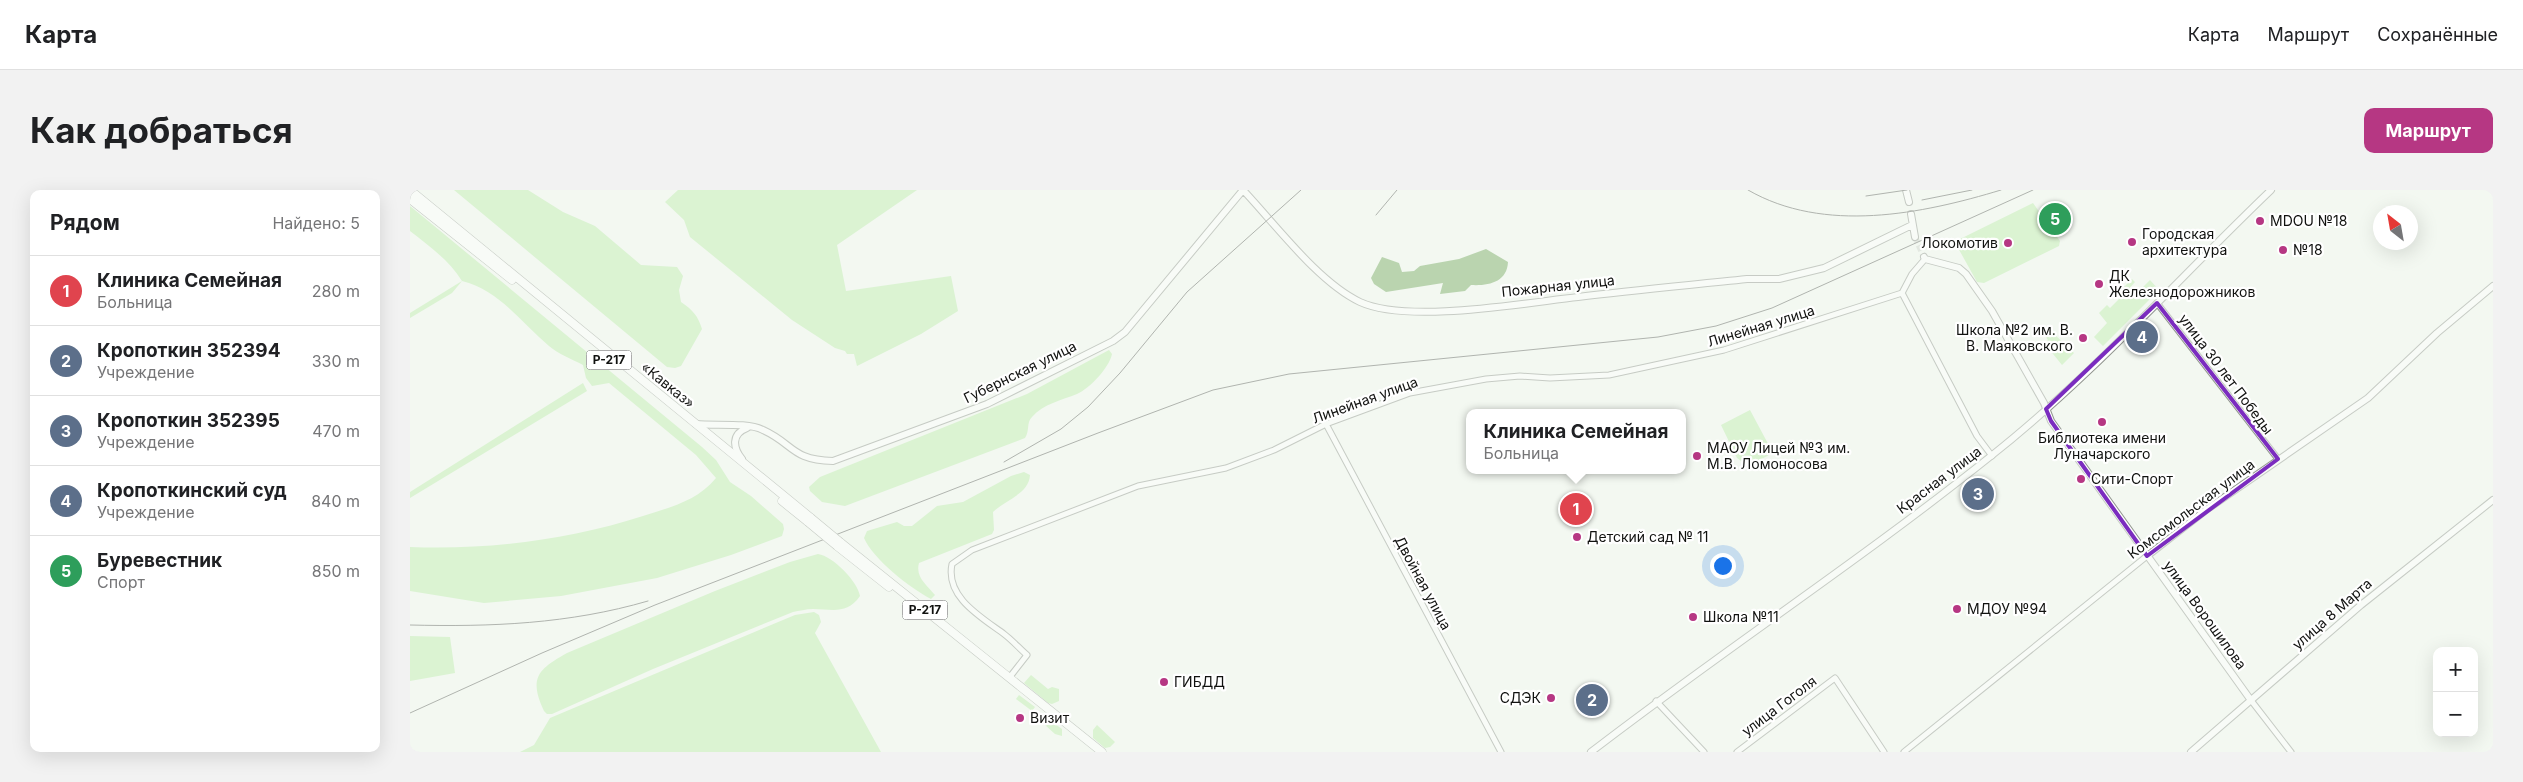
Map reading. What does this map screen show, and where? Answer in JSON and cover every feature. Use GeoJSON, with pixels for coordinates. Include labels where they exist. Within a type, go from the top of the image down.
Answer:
{"type":"FeatureCollection","features":[{"type":"Feature","properties":{"kind":"highway","name":"«Кавказ»"},"geometry":{"type":"LineString","coordinates":[[410,190],[746,464],[810,520]]}},
{"type":"Feature","properties":{"kind":"highway","name":"«Кавказ»"},"geometry":{"type":"LineString","coordinates":[[410,199],[810,520],[990,668],[1009,678]]}},
{"type":"Feature","properties":{"kind":"highway","name":"Р-217"},"geometry":{"type":"LineString","coordinates":[[1009,678],[1102,752]]}},
{"type":"Feature","properties":{"kind":"main road","name":"Пожарная улица"},"geometry":{"type":"LineString","coordinates":[[1243,190],[1312,265],[1338,288],[1361,302],[1396,311],[1447,311],[1728,281],[1779,279],[1824,268],[1912,225]]}},
{"type":"Feature","properties":{"kind":"main road","name":"Губернская улица"},"geometry":{"type":"LineString","coordinates":[[753,427],[763,430],[799,455],[815,460],[832,461],[987,404],[1022,388],[1125,332],[1243,190]]}},
{"type":"Feature","properties":{"kind":"main road"},"geometry":{"type":"LineString","coordinates":[[1906,190],[1909,202]]}},
{"type":"Feature","properties":{"kind":"main road","name":"Красная улица"},"geometry":{"type":"LineString","coordinates":[[1591,752],[1656,701],[1800,600],[1992,456],[2046,409],[2271,190]]}},
{"type":"Feature","properties":{"kind":"main road"},"geometry":{"type":"LineString","coordinates":[[1911,214],[1915,237]]}},
{"type":"Feature","properties":{"kind":"main road","name":"улица Ворошилова"},"geometry":{"type":"LineString","coordinates":[[1925,258],[1960,268],[1966,274],[1992,310],[2051,421],[2250,699]]}},
{"type":"Feature","properties":{"kind":"main road","name":"Комсомольская улица"},"geometry":{"type":"LineString","coordinates":[[2147,556],[2178,530],[2368,398],[2437,334],[2493,286]]}},
{"type":"Feature","properties":{"kind":"main road"},"geometry":{"type":"LineString","coordinates":[[696,424],[753,427]]}},
{"type":"Feature","properties":{"kind":"main road"},"geometry":{"type":"LineString","coordinates":[[746,464],[735,449],[734,439],[742,430],[753,427]]}},
{"type":"Feature","properties":{"kind":"main road","name":"улица 8 Марта"},"geometry":{"type":"LineString","coordinates":[[2191,752],[2250,699],[2372,596],[2493,500]]}},
{"type":"Feature","properties":{"kind":"street"},"geometry":{"type":"LineString","coordinates":[[1925,258],[1912,274],[1902,292],[1977,436],[1992,456]]}},
{"type":"Feature","properties":{"kind":"street","name":"Линейная улица"},"geometry":{"type":"LineString","coordinates":[[1009,678],[1027,655],[1005,634],[987,623],[959,597],[950,574],[952,564],[972,550],[1130,489],[1226,468],[1274,450],[1326,424],[1410,393],[1446,385],[1520,376],[1550,378],[1609,375],[1715,352],[1902,292]]}},
{"type":"Feature","properties":{"kind":"street","name":"улица 30 лет Победы"},"geometry":{"type":"LineString","coordinates":[[2157,303],[2278,459]]}},
{"type":"Feature","properties":{"kind":"street","name":"Двойная улица"},"geometry":{"type":"LineString","coordinates":[[1326,424],[1501,752]]}},
{"type":"Feature","properties":{"kind":"street","name":"Комсомольская улица"},"geometry":{"type":"LineString","coordinates":[[1904,752],[2147,556]]}},
{"type":"Feature","properties":{"kind":"street","name":"улица Гоголя"},"geometry":{"type":"LineString","coordinates":[[1737,752],[1835,678],[1884,752]]}},
{"type":"Feature","properties":{"kind":"street","name":"улица Ворошилова"},"geometry":{"type":"LineString","coordinates":[[2250,699],[2291,752]]}},
{"type":"Feature","properties":{"kind":"street"},"geometry":{"type":"LineString","coordinates":[[1656,701],[1704,752]]}},
{"type":"Feature","properties":{"kind":"highlighted area"},"geometry":{"type":"Polygon","coordinates":[[[2157,303],[2278,459],[2147,556],[2051,421],[2046,409],[2157,303]]]}},
{"type":"Feature","properties":{"kind":"shaded area"},"geometry":{"type":"Polygon","coordinates":[[[454,190],[528,190],[563,212],[595,226],[641,265],[677,267],[683,276],[679,290],[681,302],[699,320],[702,329],[681,366],[675,368],[667,367],[454,190]]]}},
{"type":"Feature","properties":{"kind":"shaded area"},"geometry":{"type":"Polygon","coordinates":[[[678,190],[917,190],[837,245],[846,291],[951,276],[958,311],[921,334],[857,366],[854,354],[847,354],[845,351],[835,348],[792,320],[690,237],[684,220],[665,202],[678,190]]]}},
{"type":"Feature","properties":{"kind":"shaded area","name":"Локомотив"},"geometry":{"type":"Polygon","coordinates":[[[2033,203],[2060,241],[2059,246],[1984,283],[1977,282],[1957,246],[1958,240],[2033,203]]]}},
{"type":"Feature","properties":{"kind":"shaded area"},"geometry":{"type":"Polygon","coordinates":[[[410,206],[702,447],[716,460],[730,482],[751,496],[783,524],[782,536],[731,555],[657,578],[561,596],[484,603],[410,591],[410,547],[440,548],[499,545],[528,542],[586,531],[664,510],[692,498],[709,486],[716,478],[696,455],[609,383],[592,386],[586,378],[583,365],[553,349],[499,299],[475,285],[462,281],[445,260],[410,231],[410,206]]]}},
{"type":"Feature","properties":{"kind":"shaded area"},"geometry":{"type":"Polygon","coordinates":[[[1486,249],[1508,262],[1507,269],[1501,278],[1496,281],[1484,285],[1471,285],[1465,291],[1440,294],[1443,283],[1386,292],[1374,284],[1371,278],[1382,257],[1399,263],[1402,272],[1414,271],[1420,266],[1459,259],[1486,249]]]}},
{"type":"Feature","properties":{"kind":"shaded area"},"geometry":{"type":"Polygon","coordinates":[[[2132,279],[2135,282],[2127,291],[2133,297],[2150,280],[2159,290],[2103,346],[2094,337],[2107,323],[2099,313],[2107,305],[2110,308],[2121,297],[2118,293],[2132,279]]]}},
{"type":"Feature","properties":{"kind":"shaded area"},"geometry":{"type":"Polygon","coordinates":[[[462,281],[452,293],[410,318],[410,313],[462,281]]]}},
{"type":"Feature","properties":{"kind":"shaded area"},"geometry":{"type":"Polygon","coordinates":[[[2052,332],[2074,353],[2062,365],[2045,344],[2048,340],[2046,337],[2052,332]]]}},
{"type":"Feature","properties":{"kind":"shaded area"},"geometry":{"type":"Polygon","coordinates":[[[1109,350],[1112,354],[1110,359],[1098,377],[1077,394],[1059,400],[1036,413],[1030,419],[1025,438],[845,506],[822,502],[810,491],[809,487],[820,477],[1027,394],[1109,350]]]}},
{"type":"Feature","properties":{"kind":"shaded area"},"geometry":{"type":"Polygon","coordinates":[[[583,383],[587,391],[410,498],[410,492],[583,383]]]}},
{"type":"Feature","properties":{"kind":"shaded area"},"geometry":{"type":"Polygon","coordinates":[[[1750,410],[1773,453],[1748,466],[1737,458],[1721,425],[1750,410]]]}},
{"type":"Feature","properties":{"kind":"shaded area"},"geometry":{"type":"Polygon","coordinates":[[[1024,472],[1030,475],[1029,482],[1021,492],[993,512],[994,530],[992,534],[919,563],[920,577],[935,595],[931,599],[913,588],[884,564],[875,555],[864,538],[867,531],[897,522],[904,526],[912,526],[937,506],[963,502],[1011,476],[1024,472]]]}},
{"type":"Feature","properties":{"kind":"shaded area"},"geometry":{"type":"Polygon","coordinates":[[[818,554],[831,559],[855,584],[860,596],[850,606],[839,610],[810,609],[793,612],[653,669],[552,714],[547,714],[544,711],[537,690],[539,675],[549,664],[567,653],[715,591],[790,562],[818,554]]]}},
{"type":"Feature","properties":{"kind":"shaded area"},"geometry":{"type":"Polygon","coordinates":[[[814,612],[819,615],[821,622],[815,633],[881,752],[520,752],[534,745],[550,718],[795,615],[814,612]]]}},
{"type":"Feature","properties":{"kind":"shaded area"},"geometry":{"type":"Polygon","coordinates":[[[410,636],[450,637],[455,673],[410,681],[410,636]]]}},
{"type":"Feature","properties":{"kind":"shaded area"},"geometry":{"type":"Polygon","coordinates":[[[1031,675],[1048,689],[1052,687],[1059,689],[1059,701],[1052,704],[1048,703],[1024,683],[1031,675]]]}},
{"type":"Feature","properties":{"kind":"shaded area"},"geometry":{"type":"Polygon","coordinates":[[[1019,695],[1035,707],[1032,711],[1016,699],[1019,695]]]}},
{"type":"Feature","properties":{"kind":"shaded area"},"geometry":{"type":"Polygon","coordinates":[[[1048,719],[1062,729],[1062,736],[1055,734],[1045,725],[1048,719]]]}},
{"type":"Feature","properties":{"kind":"shaded area"},"geometry":{"type":"Polygon","coordinates":[[[1097,725],[1115,742],[1110,747],[1105,748],[1093,738],[1093,730],[1097,725]]]}},
{"type":"Feature","properties":{"kind":"tunnel"},"geometry":{"type":"LineString","coordinates":[[1915,237],[1924,257]]}},
{"type":"Feature","properties":{"kind":"railway"},"geometry":{"type":"LineString","coordinates":[[1004,462],[1061,429],[1088,407],[1120,373],[1187,292],[1301,190]]}},
{"type":"Feature","properties":{"kind":"railway"},"geometry":{"type":"LineString","coordinates":[[1376,215],[1397,190]]}},
{"type":"Feature","properties":{"kind":"railway"},"geometry":{"type":"LineString","coordinates":[[1748,190],[1777,204],[1808,212],[1841,216],[1873,216],[1906,212],[1971,199],[2001,190]]}},
{"type":"Feature","properties":{"kind":"railway"},"geometry":{"type":"LineString","coordinates":[[1866,196],[1907,190]]}},
{"type":"Feature","properties":{"kind":"railway"},"geometry":{"type":"LineString","coordinates":[[1922,200],[1972,190]]}},
{"type":"Feature","properties":{"kind":"railway"},"geometry":{"type":"LineString","coordinates":[[410,713],[542,653],[655,605],[1213,390],[1289,374],[1658,337],[1716,326],[1772,308],[2033,190]]}},
{"type":"Feature","properties":{"kind":"railway"},"geometry":{"type":"LineString","coordinates":[[410,625],[530,622],[589,615],[648,601]]}},
{"type":"Feature","properties":{"kind":"place","name":"Буревестник"},"geometry":{"type":"Point","coordinates":[2055,219]}},
{"type":"Feature","properties":{"kind":"place","name":"MDOU №18"},"geometry":{"type":"Point","coordinates":[2260,221]}},
{"type":"Feature","properties":{"kind":"place","name":"Городская архитектура"},"geometry":{"type":"Point","coordinates":[2132,242]}},
{"type":"Feature","properties":{"kind":"place","name":"Локомотив"},"geometry":{"type":"Point","coordinates":[2008,243]}},
{"type":"Feature","properties":{"kind":"place","name":"№18"},"geometry":{"type":"Point","coordinates":[2283,250]}},
{"type":"Feature","properties":{"kind":"place","name":"ДК Железнодорожников"},"geometry":{"type":"Point","coordinates":[2099,284]}},
{"type":"Feature","properties":{"kind":"place","name":"Кропоткинский суд"},"geometry":{"type":"Point","coordinates":[2142,337]}},
{"type":"Feature","properties":{"kind":"place","name":"Школа №2 им. В. В. Маяковского"},"geometry":{"type":"Point","coordinates":[2083,338]}},
{"type":"Feature","properties":{"kind":"place","name":"Библиотека имени Луначарского"},"geometry":{"type":"Point","coordinates":[2102,422]}},
{"type":"Feature","properties":{"kind":"place","name":"МАОУ Лицей №3 им. М.В. Ломоносова"},"geometry":{"type":"Point","coordinates":[1697,456]}},
{"type":"Feature","properties":{"kind":"place","name":"Сити-Спорт"},"geometry":{"type":"Point","coordinates":[2081,479]}},
{"type":"Feature","properties":{"kind":"place","name":"Кропоткин 352395"},"geometry":{"type":"Point","coordinates":[1978,494]}},
{"type":"Feature","properties":{"kind":"place","name":"Клиника Семейная"},"geometry":{"type":"Point","coordinates":[1576,509]}},
{"type":"Feature","properties":{"kind":"place","name":"Детский сад № 11"},"geometry":{"type":"Point","coordinates":[1577,537]}},
{"type":"Feature","properties":{"kind":"place","name":"МДОУ №94"},"geometry":{"type":"Point","coordinates":[1957,609]}},
{"type":"Feature","properties":{"kind":"place","name":"Школа №11"},"geometry":{"type":"Point","coordinates":[1693,617]}},
{"type":"Feature","properties":{"kind":"place","name":"ГИБДД"},"geometry":{"type":"Point","coordinates":[1164,682]}},
{"type":"Feature","properties":{"kind":"place","name":"СДЭК"},"geometry":{"type":"Point","coordinates":[1551,698]}},
{"type":"Feature","properties":{"kind":"place","name":"Кропоткин 352394"},"geometry":{"type":"Point","coordinates":[1592,700]}},
{"type":"Feature","properties":{"kind":"place","name":"Визит"},"geometry":{"type":"Point","coordinates":[1020,718]}}]}
